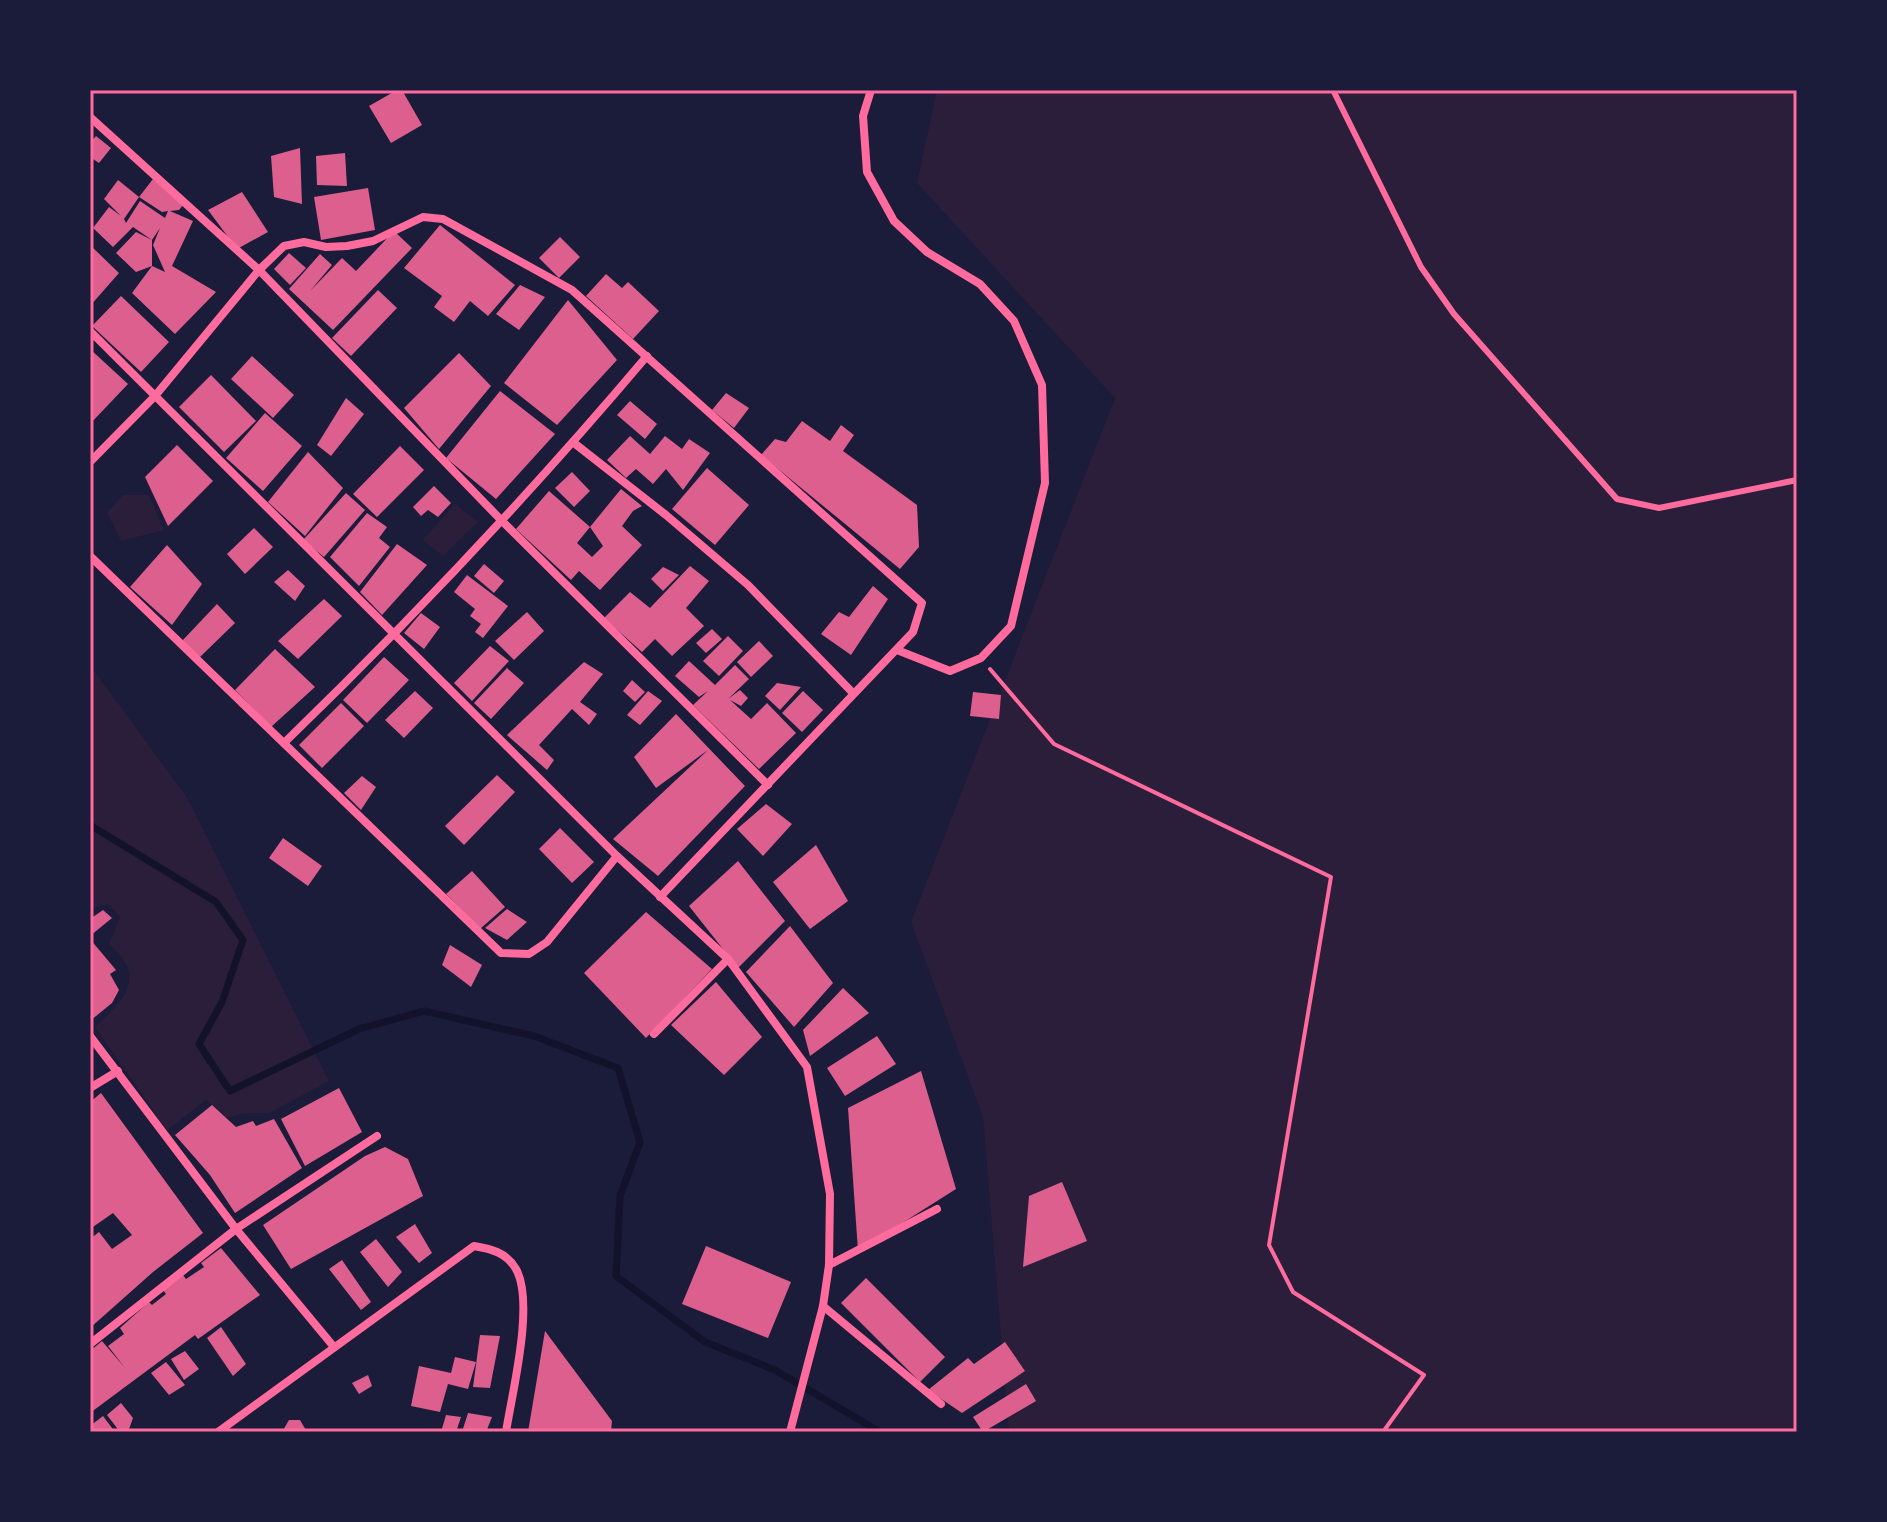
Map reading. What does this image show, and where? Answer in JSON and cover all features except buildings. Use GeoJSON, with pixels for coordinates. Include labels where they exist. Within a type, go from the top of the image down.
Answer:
{"type":"FeatureCollection","features":[{"type":"Feature","properties":{"kind":"street"},"geometry":{"type":"LineString","coordinates":[[871,90],[863,116],[867,172],[894,221],[927,252],[980,284],[1014,321],[1042,385],[1045,483],[1011,626],[981,658],[950,671],[897,650]]}},
{"type":"Feature","properties":{"kind":"street"},"geometry":{"type":"LineString","coordinates":[[90,117],[259,270],[502,521],[768,785]]}},
{"type":"Feature","properties":{"kind":"street"},"geometry":{"type":"LineString","coordinates":[[90,462],[155,396],[259,270],[284,246],[304,242],[326,247],[347,246],[373,241],[423,217],[443,219],[572,290],[922,603],[922,612],[913,632],[897,650],[852,692],[660,897]]}},
{"type":"Feature","properties":{"kind":"street"},"geometry":{"type":"LineString","coordinates":[[90,331],[617,856],[728,959],[807,1067],[830,1194],[829,1265],[823,1306],[791,1417],[790,1432]]}},
{"type":"Feature","properties":{"kind":"street"},"geometry":{"type":"LineString","coordinates":[[284,743],[395,635],[502,521],[574,443],[647,356]]}},
{"type":"Feature","properties":{"kind":"street"},"geometry":{"type":"LineString","coordinates":[[574,443],[748,585],[852,692]]}},
{"type":"Feature","properties":{"kind":"street"},"geometry":{"type":"LineString","coordinates":[[90,556],[501,953],[529,954],[547,942],[617,856]]}},
{"type":"Feature","properties":{"kind":"street"},"geometry":{"type":"LineString","coordinates":[[654,1034],[728,959]]}},
{"type":"Feature","properties":{"kind":"street"},"geometry":{"type":"LineString","coordinates":[[90,1036],[236,1229],[334,1347]]}},
{"type":"Feature","properties":{"kind":"street"},"geometry":{"type":"LineString","coordinates":[[90,1088],[118,1071]]}},
{"type":"Feature","properties":{"kind":"street"},"geometry":{"type":"LineString","coordinates":[[90,1344],[236,1229],[377,1136]]}},
{"type":"Feature","properties":{"kind":"street"},"geometry":{"type":"LineString","coordinates":[[829,1265],[937,1209]]}},
{"type":"Feature","properties":{"kind":"street"},"geometry":{"type":"LineString","coordinates":[[218,1432],[474,1246],[497,1250],[516,1270],[522,1299],[506,1432]]}},
{"type":"Feature","properties":{"kind":"street"},"geometry":{"type":"LineString","coordinates":[[823,1306],[941,1404]]}},
{"type":"Feature","properties":{"kind":"lane"},"geometry":{"type":"LineString","coordinates":[[1333,90],[1429,279],[1454,314],[1617,499],[1659,508],[1797,480]]}},
{"type":"Feature","properties":{"kind":"path"},"geometry":{"type":"LineString","coordinates":[[981,658],[1054,744],[1331,877],[1269,1245],[1293,1292],[1424,1375],[1383,1432]]}},
{"type":"Feature","properties":{"kind":"shaded area"},"geometry":{"type":"Polygon","coordinates":[[[937,90],[1797,90],[1797,1432],[1009,1432],[983,1117],[911,922],[1115,398],[917,183],[937,90]]]}},
{"type":"Feature","properties":{"kind":"shaded area"},"geometry":{"type":"Polygon","coordinates":[[[123,495],[149,495],[164,530],[121,541],[107,513],[123,495]]]}},
{"type":"Feature","properties":{"kind":"shaded area"},"geometry":{"type":"Polygon","coordinates":[[[455,504],[478,522],[443,556],[423,540],[455,504]]]}},
{"type":"Feature","properties":{"kind":"shaded area"},"geometry":{"type":"Polygon","coordinates":[[[90,665],[188,799],[329,1081],[269,1113],[244,1113],[227,1118],[206,1100],[167,1130],[95,1027],[122,998],[129,978],[121,956],[109,944],[120,917],[108,904],[90,909],[90,665]]]}},
{"type":"Feature","properties":{"kind":"waterway"},"geometry":{"type":"LineString","coordinates":[[90,825],[216,902],[243,940],[222,1002],[199,1044],[230,1091],[359,1029],[424,1011],[534,1036],[618,1068],[640,1142],[620,1196],[616,1276],[705,1342],[775,1370],[880,1432]]}}]}
